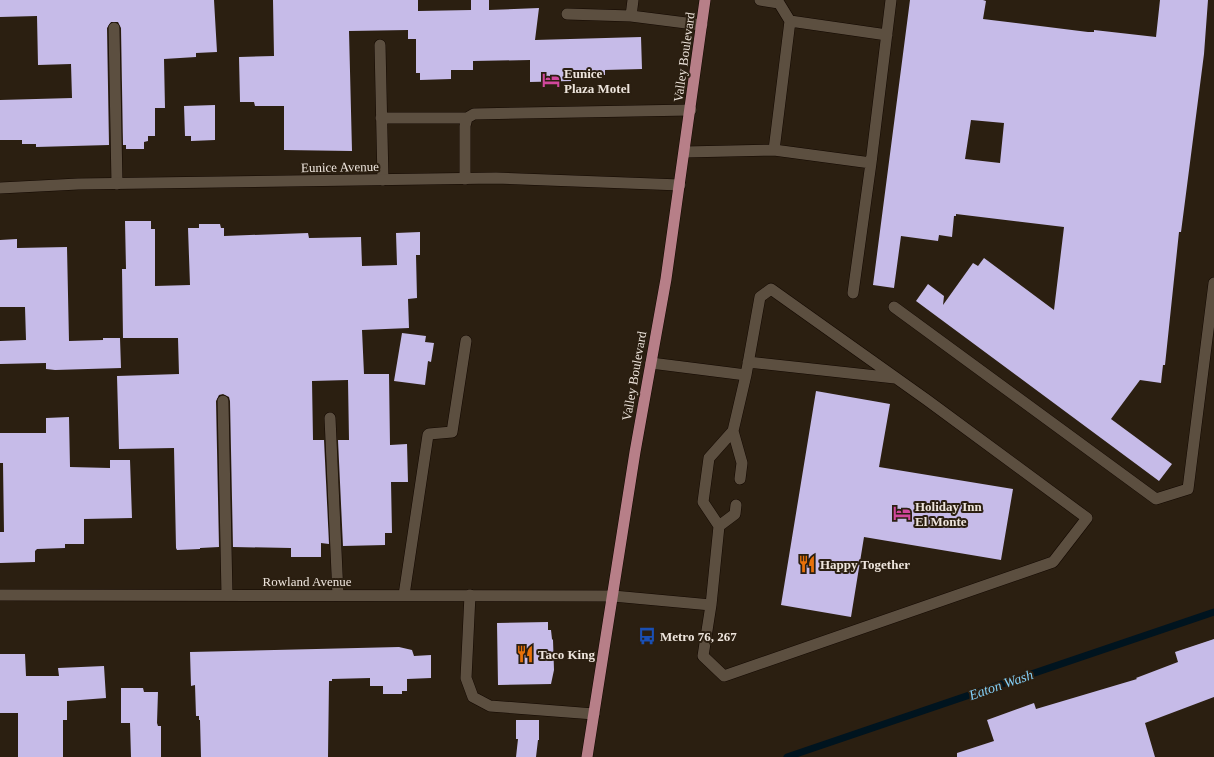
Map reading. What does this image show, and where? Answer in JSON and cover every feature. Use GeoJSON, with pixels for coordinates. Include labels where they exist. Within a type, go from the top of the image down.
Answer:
{"type":"FeatureCollection","features":[{"type":"Feature","properties":{"kind":"main road","name":"Valley Boulevard"},"geometry":{"type":"LineString","coordinates":[[587,757],[680,185],[705,0]]}},
{"type":"Feature","properties":{"kind":"street"},"geometry":{"type":"LineString","coordinates":[[631,16],[633,0]]}},
{"type":"Feature","properties":{"kind":"street"},"geometry":{"type":"LineString","coordinates":[[766,0],[779,3],[790,21],[774,150]]}},
{"type":"Feature","properties":{"kind":"street"},"geometry":{"type":"LineString","coordinates":[[853,293],[891,0]]}},
{"type":"Feature","properties":{"kind":"street"},"geometry":{"type":"LineString","coordinates":[[567,14],[631,16],[702,25]]}},
{"type":"Feature","properties":{"kind":"street"},"geometry":{"type":"LineString","coordinates":[[790,21],[887,35]]}},
{"type":"Feature","properties":{"kind":"street"},"geometry":{"type":"LineString","coordinates":[[114,28],[117,184]]}},
{"type":"Feature","properties":{"kind":"street"},"geometry":{"type":"LineString","coordinates":[[380,45],[383,180]]}},
{"type":"Feature","properties":{"kind":"street"},"geometry":{"type":"LineString","coordinates":[[381,118],[467,118],[474,114],[691,110]]}},
{"type":"Feature","properties":{"kind":"street"},"geometry":{"type":"LineString","coordinates":[[465,179],[465,126],[467,118]]}},
{"type":"Feature","properties":{"kind":"street"},"geometry":{"type":"LineString","coordinates":[[684,152],[774,150],[871,162]]}},
{"type":"Feature","properties":{"kind":"street","name":"Eunice Avenue"},"geometry":{"type":"LineString","coordinates":[[0,188],[117,184],[496,178],[680,185]]}},
{"type":"Feature","properties":{"kind":"street"},"geometry":{"type":"LineString","coordinates":[[894,307],[1156,499],[1188,489],[1214,283]]}},
{"type":"Feature","properties":{"kind":"street"},"geometry":{"type":"LineString","coordinates":[[771,289],[896,378],[1087,518],[1053,562],[724,676],[703,656],[711,605],[719,526],[703,502],[709,458],[733,431],[746,375],[760,297],[771,289]]}},
{"type":"Feature","properties":{"kind":"street"},"geometry":{"type":"LineString","coordinates":[[404,595],[428,435],[452,432],[466,341]]}},
{"type":"Feature","properties":{"kind":"street"},"geometry":{"type":"LineString","coordinates":[[748,362],[896,378]]}},
{"type":"Feature","properties":{"kind":"street"},"geometry":{"type":"LineString","coordinates":[[651,363],[746,375]]}},
{"type":"Feature","properties":{"kind":"street"},"geometry":{"type":"LineString","coordinates":[[223,401],[227,595]]}},
{"type":"Feature","properties":{"kind":"street"},"geometry":{"type":"LineString","coordinates":[[330,418],[338,595]]}},
{"type":"Feature","properties":{"kind":"street"},"geometry":{"type":"LineString","coordinates":[[733,431],[742,463],[740,479]]}},
{"type":"Feature","properties":{"kind":"street"},"geometry":{"type":"LineString","coordinates":[[719,526],[735,514],[736,505]]}},
{"type":"Feature","properties":{"kind":"street","name":"Rowland Avenue"},"geometry":{"type":"LineString","coordinates":[[0,595],[613,596],[711,605]]}},
{"type":"Feature","properties":{"kind":"street"},"geometry":{"type":"LineString","coordinates":[[470,595],[466,678],[473,697],[490,706],[594,714]]}},
{"type":"Feature","properties":{"kind":"building"},"geometry":{"type":"Polygon","coordinates":[[[0,0],[214,0],[217,52],[196,53],[196,57],[164,59],[165,108],[155,108],[155,136],[148,136],[148,141],[144,142],[144,149],[126,149],[126,145],[123,145],[121,28],[118,22],[111,22],[107,28],[109,145],[36,147],[36,144],[22,144],[22,140],[0,140],[0,100],[72,98],[71,64],[38,65],[37,16],[0,17],[0,0]]]}},
{"type":"Feature","properties":{"kind":"building","name":"Eunice Plaza Motel"},"geometry":{"type":"Polygon","coordinates":[[[273,0],[418,0],[418,11],[471,10],[471,0],[489,0],[489,10],[539,8],[535,40],[641,37],[642,69],[605,70],[605,75],[571,75],[571,81],[530,82],[530,60],[473,61],[473,70],[451,70],[451,79],[420,80],[420,73],[416,73],[416,39],[408,39],[408,30],[349,31],[352,151],[284,150],[284,106],[255,106],[254,102],[240,102],[239,57],[274,56],[273,0]]]}},
{"type":"Feature","properties":{"kind":"building"},"geometry":{"type":"Polygon","coordinates":[[[910,0],[983,0],[986,1],[983,19],[1088,32],[1094,32],[1094,30],[1156,37],[1160,0],[1208,0],[1204,54],[1181,232],[1179,232],[1165,365],[1163,365],[1161,383],[1140,380],[1111,419],[1172,464],[1159,481],[916,301],[928,284],[944,296],[943,305],[973,263],[978,266],[984,258],[1054,310],[1064,227],[956,214],[956,216],[954,216],[952,237],[939,235],[938,241],[901,236],[894,288],[873,285],[910,0]],[[971,120],[965,159],[1000,163],[1004,123],[971,120]]]}},
{"type":"Feature","properties":{"kind":"building"},"geometry":{"type":"Polygon","coordinates":[[[215,105],[215,140],[191,141],[191,136],[185,136],[184,106],[215,105]]]}},
{"type":"Feature","properties":{"kind":"building"},"geometry":{"type":"Polygon","coordinates":[[[125,221],[151,221],[151,229],[155,229],[155,286],[190,285],[188,228],[199,228],[199,224],[220,224],[221,228],[224,228],[224,236],[308,233],[309,238],[361,237],[362,266],[397,265],[396,233],[420,232],[420,255],[416,255],[417,298],[408,299],[409,328],[362,330],[364,374],[389,374],[390,445],[407,444],[408,482],[391,482],[392,533],[385,533],[385,545],[343,546],[338,440],[349,440],[348,380],[312,381],[313,440],[324,440],[329,544],[321,543],[321,557],[291,557],[291,548],[233,547],[230,401],[229,397],[223,394],[219,395],[216,401],[219,547],[177,550],[174,448],[119,449],[117,376],[179,374],[178,338],[123,338],[122,269],[126,269],[125,221]]]}},
{"type":"Feature","properties":{"kind":"building"},"geometry":{"type":"Polygon","coordinates":[[[17,239],[17,248],[67,247],[69,341],[120,338],[121,368],[55,370],[46,369],[46,363],[0,364],[0,341],[26,340],[25,307],[0,307],[0,240],[17,239]]]}},
{"type":"Feature","properties":{"kind":"building"},"geometry":{"type":"Polygon","coordinates":[[[402,333],[426,336],[425,342],[434,343],[431,362],[428,361],[425,385],[394,381],[402,333]]]}},
{"type":"Feature","properties":{"kind":"building","name":"Holiday Inn El Monte"},"geometry":{"type":"Polygon","coordinates":[[[816,391],[890,404],[879,467],[1013,489],[1001,560],[864,537],[851,617],[781,605],[816,391]]]}},
{"type":"Feature","properties":{"kind":"building"},"geometry":{"type":"Polygon","coordinates":[[[69,417],[70,467],[110,468],[110,460],[130,460],[132,518],[84,519],[84,544],[65,544],[65,548],[37,549],[35,551],[35,562],[0,563],[0,532],[4,532],[3,463],[0,463],[0,433],[46,433],[46,418],[69,417]]]}},
{"type":"Feature","properties":{"kind":"building"},"geometry":{"type":"Polygon","coordinates":[[[548,622],[548,630],[551,630],[553,640],[554,670],[551,684],[498,685],[497,623],[548,622]]]}},
{"type":"Feature","properties":{"kind":"building"},"geometry":{"type":"Polygon","coordinates":[[[1214,639],[1214,697],[1145,723],[1155,757],[957,757],[957,753],[994,741],[987,720],[1034,703],[1036,709],[1137,679],[1136,678],[1178,662],[1175,652],[1214,639]]]}},
{"type":"Feature","properties":{"kind":"building"},"geometry":{"type":"Polygon","coordinates":[[[399,647],[412,650],[414,656],[431,655],[431,678],[407,679],[407,691],[402,691],[402,694],[383,694],[383,686],[370,686],[370,678],[332,679],[332,681],[329,681],[328,757],[201,757],[200,720],[199,716],[196,716],[195,685],[191,686],[190,652],[399,647]]]}},
{"type":"Feature","properties":{"kind":"building"},"geometry":{"type":"Polygon","coordinates":[[[0,654],[25,654],[26,676],[59,676],[58,668],[104,666],[106,698],[67,701],[67,720],[63,720],[63,757],[18,757],[18,713],[0,713],[0,654]]]}},
{"type":"Feature","properties":{"kind":"building"},"geometry":{"type":"Polygon","coordinates":[[[121,688],[143,688],[144,692],[158,692],[157,723],[158,726],[161,726],[161,757],[131,757],[130,723],[121,723],[121,688]]]}},
{"type":"Feature","properties":{"kind":"building"},"geometry":{"type":"Polygon","coordinates":[[[516,720],[539,720],[539,740],[536,757],[516,757],[518,739],[516,739],[516,720]]]}},
{"type":"Feature","properties":{"kind":"waterway","name":"Eaton Wash"},"geometry":{"type":"LineString","coordinates":[[787,757],[1214,612]]}},
{"type":"Feature","properties":{"kind":"place","name":"Eunice Plaza Motel"},"geometry":{"type":"Point","coordinates":[551,80]}},
{"type":"Feature","properties":{"kind":"place","name":"Holiday Inn El Monte"},"geometry":{"type":"Point","coordinates":[902,513]}},
{"type":"Feature","properties":{"kind":"place","name":"Happy Together"},"geometry":{"type":"Point","coordinates":[807,564]}},
{"type":"Feature","properties":{"kind":"place","name":"Metro 76, 267"},"geometry":{"type":"Point","coordinates":[647,636]}},
{"type":"Feature","properties":{"kind":"place","name":"Taco King"},"geometry":{"type":"Point","coordinates":[525,654]}}]}
